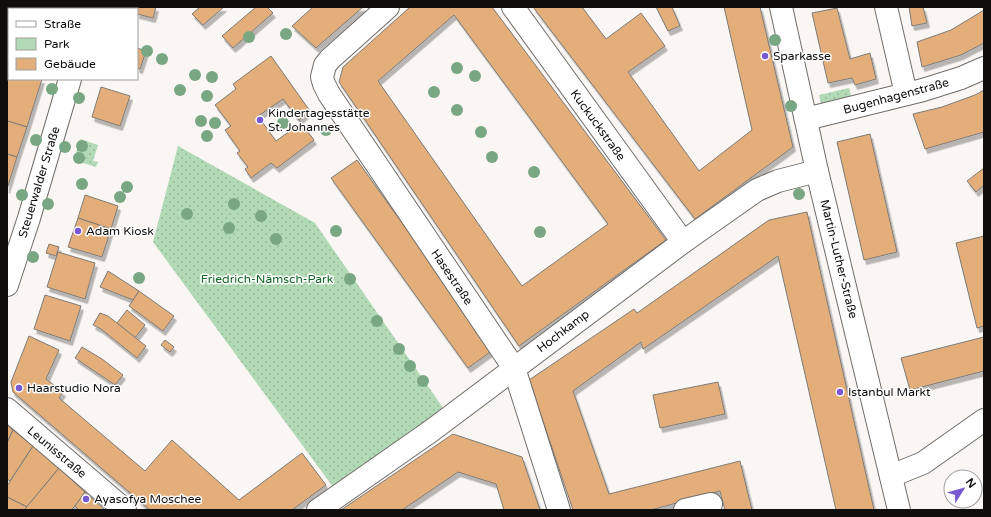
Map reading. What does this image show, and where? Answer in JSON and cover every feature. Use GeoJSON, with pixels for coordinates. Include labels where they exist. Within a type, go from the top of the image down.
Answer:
{"type":"FeatureCollection","features":[{"type":"Feature","properties":{"kind":"street","name":"Hasestraße"},"geometry":{"type":"LineString","coordinates":[[388,7],[325,65],[322,77],[324,84],[329,94],[514,368],[559,510]]}},
{"type":"Feature","properties":{"kind":"street","name":"Kuckuckstraße"},"geometry":{"type":"LineString","coordinates":[[513,7],[683,242]]}},
{"type":"Feature","properties":{"kind":"street","name":"Martin-Luther-Straße"},"geometry":{"type":"LineString","coordinates":[[781,7],[817,171],[899,510]]}},
{"type":"Feature","properties":{"kind":"street"},"geometry":{"type":"LineString","coordinates":[[886,7],[906,94]]}},
{"type":"Feature","properties":{"kind":"street","name":"Bugenhagenstraße"},"geometry":{"type":"LineString","coordinates":[[806,119],[906,94],[961,78],[984,68]]}},
{"type":"Feature","properties":{"kind":"street","name":"Steuerwalder Straße"},"geometry":{"type":"LineString","coordinates":[[7,285],[29,218],[70,80]]}},
{"type":"Feature","properties":{"kind":"street","name":"Hochkamp"},"geometry":{"type":"LineString","coordinates":[[318,510],[431,431],[683,242],[757,190],[778,181],[817,171]]}},
{"type":"Feature","properties":{"kind":"street","name":"Leunisstraße"},"geometry":{"type":"LineString","coordinates":[[7,409],[125,510]]}},
{"type":"Feature","properties":{"kind":"street"},"geometry":{"type":"LineString","coordinates":[[891,476],[923,463],[984,420]]}},
{"type":"Feature","properties":{"kind":"street"},"geometry":{"type":"LineString","coordinates":[[685,510],[711,504]]}},
{"type":"Feature","properties":{"kind":"green space"},"geometry":{"type":"Polygon","coordinates":[[[849,88],[851,96],[821,103],[819,95],[849,88]]]}},
{"type":"Feature","properties":{"kind":"green space"},"geometry":{"type":"Polygon","coordinates":[[[80,139],[98,145],[93,161],[98,162],[96,167],[74,160],[80,139]]]}},
{"type":"Feature","properties":{"kind":"green space","name":"Friedrich-Nämsch-Park"},"geometry":{"type":"Polygon","coordinates":[[[178,146],[315,223],[448,415],[336,491],[153,242],[178,146]]]}},
{"type":"Feature","properties":{"kind":"building"},"geometry":{"type":"Polygon","coordinates":[[[156,7],[153,18],[138,14],[138,8],[120,8],[156,7]]]}},
{"type":"Feature","properties":{"kind":"building"},"geometry":{"type":"Polygon","coordinates":[[[200,7],[224,7],[203,25],[192,14],[200,7]]]}},
{"type":"Feature","properties":{"kind":"building"},"geometry":{"type":"Polygon","coordinates":[[[256,7],[267,7],[273,13],[233,48],[222,36],[256,7]]]}},
{"type":"Feature","properties":{"kind":"building"},"geometry":{"type":"Polygon","coordinates":[[[313,7],[363,7],[316,48],[292,26],[313,7]]]}},
{"type":"Feature","properties":{"kind":"building"},"geometry":{"type":"Polygon","coordinates":[[[410,7],[492,7],[666,240],[519,346],[339,82],[343,67],[410,7]],[[454,15],[378,81],[522,286],[608,224],[454,15]]]}},
{"type":"Feature","properties":{"kind":"building"},"geometry":{"type":"Polygon","coordinates":[[[533,7],[582,7],[606,39],[641,13],[665,46],[628,72],[699,171],[752,130],[724,7],[760,7],[793,147],[695,219],[533,7]]]}},
{"type":"Feature","properties":{"kind":"building"},"geometry":{"type":"Polygon","coordinates":[[[656,7],[672,7],[680,26],[668,31],[656,7]]]}},
{"type":"Feature","properties":{"kind":"building"},"geometry":{"type":"Polygon","coordinates":[[[909,7],[923,7],[927,23],[912,26],[909,7]]]}},
{"type":"Feature","properties":{"kind":"building"},"geometry":{"type":"Polygon","coordinates":[[[837,8],[850,59],[870,53],[876,79],[855,85],[852,78],[828,83],[812,13],[837,8]]]}},
{"type":"Feature","properties":{"kind":"building"},"geometry":{"type":"Polygon","coordinates":[[[984,10],[984,43],[961,55],[922,67],[917,42],[951,30],[984,10]]]}},
{"type":"Feature","properties":{"kind":"building"},"geometry":{"type":"Polygon","coordinates":[[[138,48],[146,51],[140,69],[138,68],[138,48]]]}},
{"type":"Feature","properties":{"kind":"building"},"geometry":{"type":"Polygon","coordinates":[[[271,56],[310,111],[299,120],[314,140],[277,168],[271,163],[251,178],[245,169],[248,167],[237,153],[240,151],[225,130],[231,126],[215,105],[236,89],[233,84],[271,56]],[[283,99],[258,116],[276,141],[301,123],[283,99]]]}},
{"type":"Feature","properties":{"kind":"building"},"geometry":{"type":"Polygon","coordinates":[[[7,67],[8,80],[42,80],[27,127],[7,121],[7,67]]]}},
{"type":"Feature","properties":{"kind":"building"},"geometry":{"type":"Polygon","coordinates":[[[101,87],[130,96],[120,126],[92,117],[101,87]]]}},
{"type":"Feature","properties":{"kind":"building"},"geometry":{"type":"Polygon","coordinates":[[[984,90],[984,132],[925,149],[913,114],[942,107],[975,95],[984,90]]]}},
{"type":"Feature","properties":{"kind":"building"},"geometry":{"type":"Polygon","coordinates":[[[8,121],[27,127],[17,157],[7,154],[8,121]]]}},
{"type":"Feature","properties":{"kind":"building"},"geometry":{"type":"Polygon","coordinates":[[[870,134],[897,252],[864,260],[837,142],[870,134]]]}},
{"type":"Feature","properties":{"kind":"building"},"geometry":{"type":"Polygon","coordinates":[[[7,154],[17,157],[7,189],[7,154]]]}},
{"type":"Feature","properties":{"kind":"building"},"geometry":{"type":"Polygon","coordinates":[[[357,160],[493,350],[468,368],[331,178],[357,160]]]}},
{"type":"Feature","properties":{"kind":"building"},"geometry":{"type":"Polygon","coordinates":[[[984,168],[984,185],[976,192],[967,181],[984,168]]]}},
{"type":"Feature","properties":{"kind":"building"},"geometry":{"type":"Polygon","coordinates":[[[85,195],[118,206],[111,229],[78,218],[85,195]]]}},
{"type":"Feature","properties":{"kind":"building"},"geometry":{"type":"Polygon","coordinates":[[[807,212],[874,510],[836,510],[778,256],[643,349],[641,342],[573,391],[609,494],[740,461],[752,510],[725,510],[720,491],[651,510],[573,510],[529,380],[634,309],[637,313],[769,220],[807,212]]]}},
{"type":"Feature","properties":{"kind":"building"},"geometry":{"type":"Polygon","coordinates":[[[78,218],[111,229],[102,257],[68,247],[78,218]]]}},
{"type":"Feature","properties":{"kind":"building"},"geometry":{"type":"Polygon","coordinates":[[[984,236],[984,326],[977,328],[956,243],[984,236]]]}},
{"type":"Feature","properties":{"kind":"building"},"geometry":{"type":"Polygon","coordinates":[[[49,244],[59,247],[56,256],[46,253],[49,244]]]}},
{"type":"Feature","properties":{"kind":"building"},"geometry":{"type":"Polygon","coordinates":[[[58,252],[95,263],[85,299],[47,287],[58,252]]]}},
{"type":"Feature","properties":{"kind":"building"},"geometry":{"type":"Polygon","coordinates":[[[108,271],[139,291],[133,300],[100,287],[108,271]]]}},
{"type":"Feature","properties":{"kind":"building"},"geometry":{"type":"Polygon","coordinates":[[[139,291],[174,316],[163,331],[129,306],[139,291]]]}},
{"type":"Feature","properties":{"kind":"building"},"geometry":{"type":"Polygon","coordinates":[[[45,295],[81,306],[70,341],[34,329],[45,295]]]}},
{"type":"Feature","properties":{"kind":"building"},"geometry":{"type":"Polygon","coordinates":[[[127,310],[145,325],[135,338],[117,323],[127,310]]]}},
{"type":"Feature","properties":{"kind":"building"},"geometry":{"type":"Polygon","coordinates":[[[100,313],[108,316],[146,346],[137,358],[101,329],[93,325],[100,313]]]}},
{"type":"Feature","properties":{"kind":"building"},"geometry":{"type":"Polygon","coordinates":[[[29,336],[59,350],[46,379],[63,392],[59,398],[145,471],[172,440],[239,500],[302,453],[326,485],[292,510],[150,510],[13,392],[11,382],[29,336]]]}},
{"type":"Feature","properties":{"kind":"building"},"geometry":{"type":"Polygon","coordinates":[[[984,337],[984,371],[910,390],[901,358],[984,337]]]}},
{"type":"Feature","properties":{"kind":"building"},"geometry":{"type":"Polygon","coordinates":[[[165,340],[174,347],[170,352],[161,345],[165,340]]]}},
{"type":"Feature","properties":{"kind":"building"},"geometry":{"type":"Polygon","coordinates":[[[82,347],[102,359],[123,375],[115,385],[75,358],[82,347]]]}},
{"type":"Feature","properties":{"kind":"building"},"geometry":{"type":"Polygon","coordinates":[[[718,382],[725,414],[660,428],[653,395],[718,382]]]}},
{"type":"Feature","properties":{"kind":"building"},"geometry":{"type":"Polygon","coordinates":[[[7,425],[13,430],[7,443],[7,425]]]}},
{"type":"Feature","properties":{"kind":"building"},"geometry":{"type":"Polygon","coordinates":[[[13,430],[33,446],[10,481],[7,479],[7,443],[13,430]]]}},
{"type":"Feature","properties":{"kind":"building"},"geometry":{"type":"Polygon","coordinates":[[[453,434],[522,457],[540,510],[504,510],[496,484],[458,472],[402,510],[341,510],[453,434]]]}},
{"type":"Feature","properties":{"kind":"building"},"geometry":{"type":"Polygon","coordinates":[[[33,446],[59,468],[27,507],[7,497],[7,486],[33,446]]]}},
{"type":"Feature","properties":{"kind":"building"},"geometry":{"type":"Polygon","coordinates":[[[59,468],[85,492],[75,506],[71,510],[24,510],[59,468]]]}},
{"type":"Feature","properties":{"kind":"building","name":"Ayasofya Moschee"},"geometry":{"type":"Polygon","coordinates":[[[85,492],[105,510],[79,510],[75,506],[85,492]]]}},
{"type":"Feature","properties":{"kind":"building"},"geometry":{"type":"Polygon","coordinates":[[[7,497],[27,507],[24,510],[7,510],[7,497]]]}},
{"type":"Feature","properties":{"kind":"place","name":"Sparkasse"},"geometry":{"type":"Point","coordinates":[765,56]}},
{"type":"Feature","properties":{"kind":"place","name":"Kindertagesstätte St. Johannes"},"geometry":{"type":"Point","coordinates":[260,120]}},
{"type":"Feature","properties":{"kind":"place","name":"Adam Kiosk"},"geometry":{"type":"Point","coordinates":[78,231]}},
{"type":"Feature","properties":{"kind":"place","name":"Haarstudio Nora"},"geometry":{"type":"Point","coordinates":[19,388]}},
{"type":"Feature","properties":{"kind":"place","name":"Istanbul Markt"},"geometry":{"type":"Point","coordinates":[840,392]}},
{"type":"Feature","properties":{"kind":"place","name":"Ayasofya Moschee"},"geometry":{"type":"Point","coordinates":[86,499]}}]}
